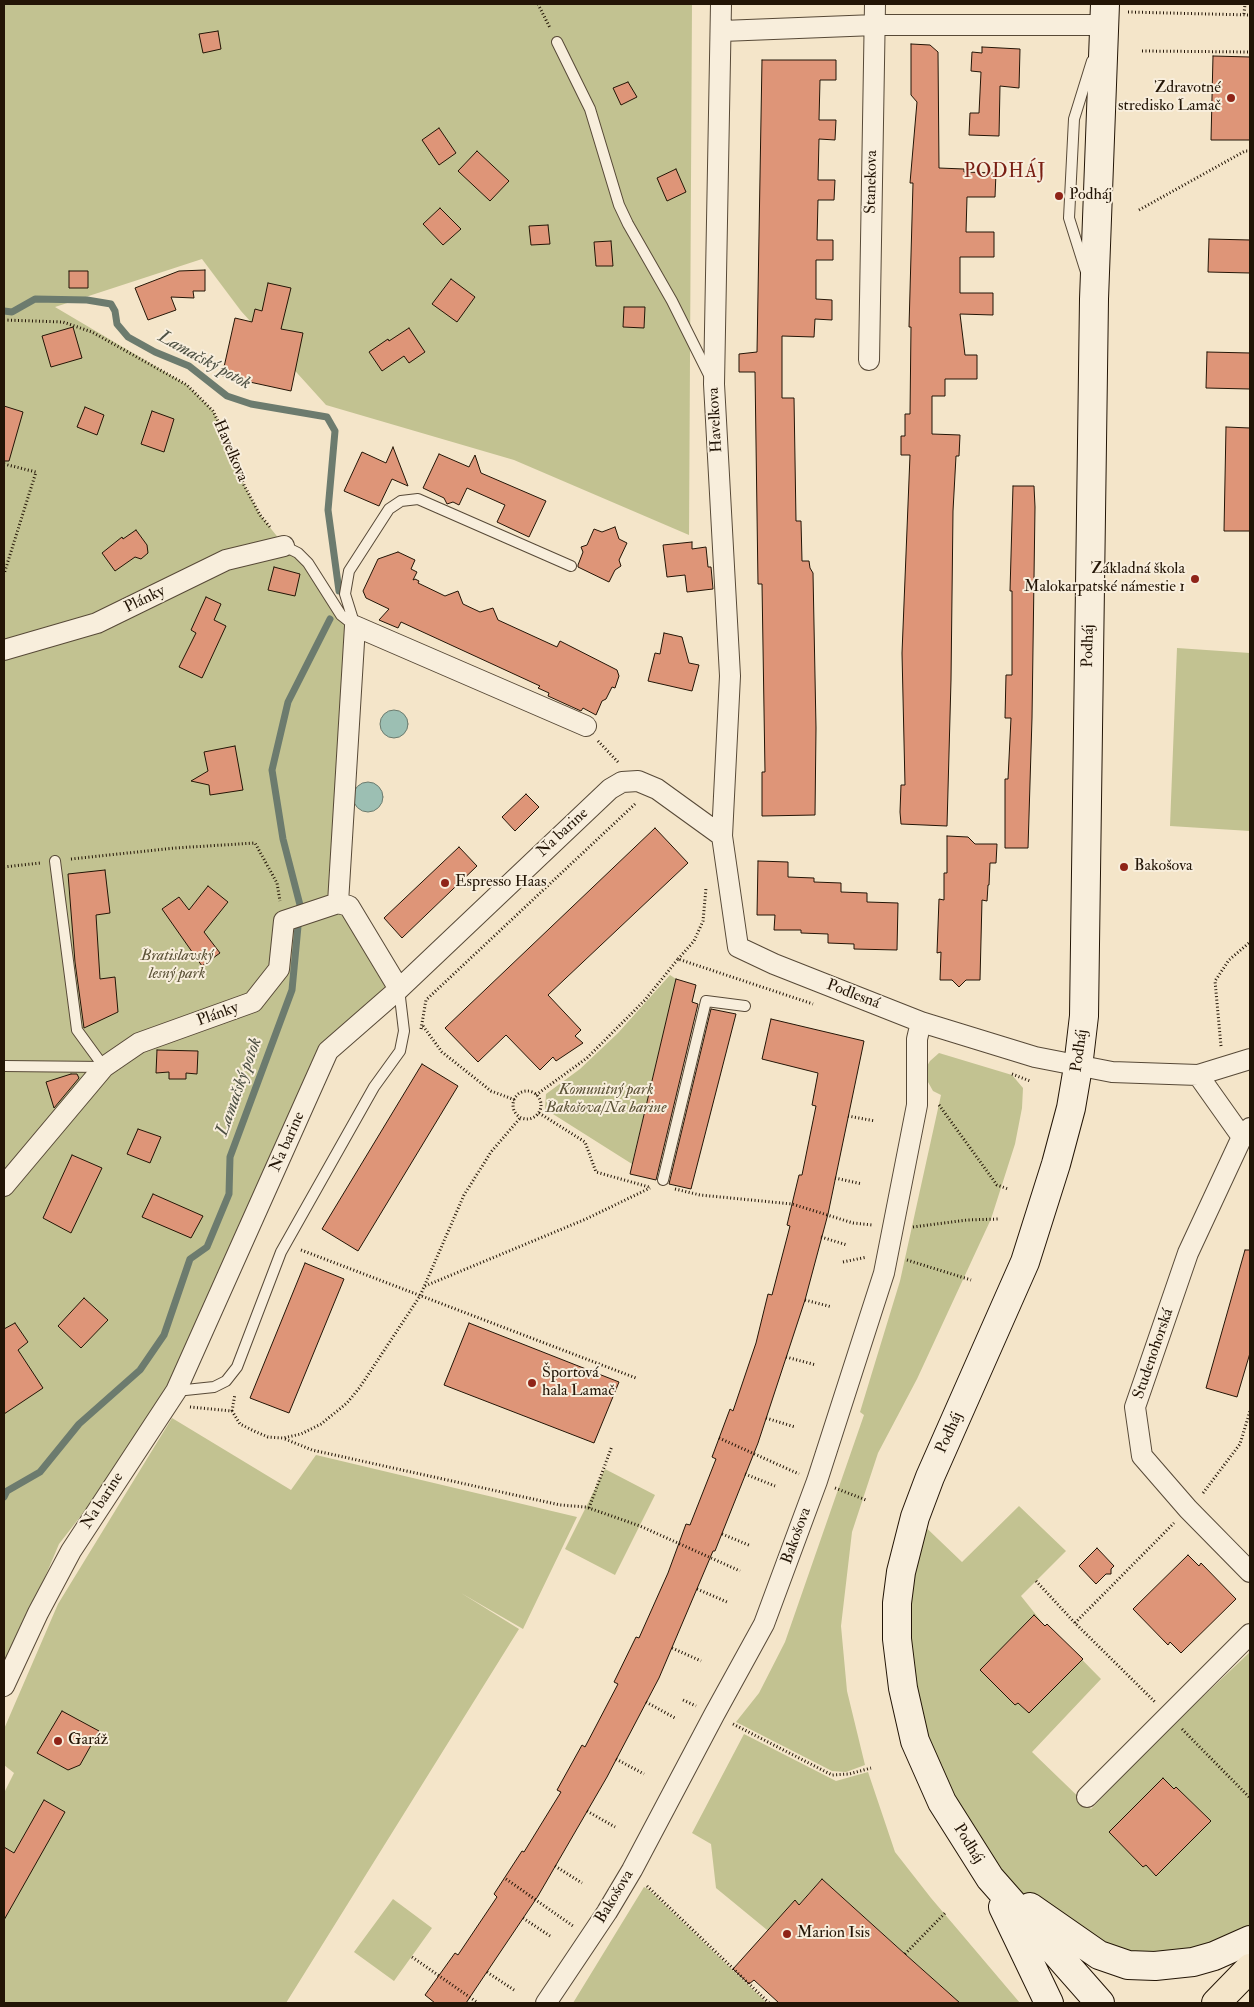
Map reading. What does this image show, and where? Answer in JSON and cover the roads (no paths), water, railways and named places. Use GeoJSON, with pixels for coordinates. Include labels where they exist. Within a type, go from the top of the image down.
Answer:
{"type":"FeatureCollection","features":[{"type":"Feature","properties":{"kind":"main road"},"geometry":{"type":"LineString","coordinates":[[1216,2003],[1250,1968]]}},
{"type":"Feature","properties":{"kind":"street","name":"Havelkova"},"geometry":{"type":"LineString","coordinates":[[721,4],[714,384],[730,676],[722,836]]}},
{"type":"Feature","properties":{"kind":"street","name":"Stanekova"},"geometry":{"type":"LineString","coordinates":[[868,360],[874,4]]}},
{"type":"Feature","properties":{"kind":"street"},"geometry":{"type":"LineString","coordinates":[[722,31],[1104,14]]}},
{"type":"Feature","properties":{"kind":"street","name":"Podháj"},"geometry":{"type":"LineString","coordinates":[[1100,2003],[990,1878],[942,1802],[915,1741],[902,1679],[897,1639],[897,1603],[907,1546],[930,1478],[1009,1302],[1038,1222],[1071,1108],[1078,1067],[1084,1016],[1094,299],[1104,14]]}},
{"type":"Feature","properties":{"kind":"street","name":"Plánky"},"geometry":{"type":"LineString","coordinates":[[4,650],[97,623],[226,560],[284,546]]}},
{"type":"Feature","properties":{"kind":"street"},"geometry":{"type":"LineString","coordinates":[[399,989],[349,906],[338,903],[355,626],[586,726]]}},
{"type":"Feature","properties":{"kind":"street","name":"Na barine"},"geometry":{"type":"LineString","coordinates":[[4,1686],[38,1613],[70,1551],[171,1398],[328,1052],[399,989],[610,789],[622,782],[638,781],[657,789],[722,836]]}},
{"type":"Feature","properties":{"kind":"street","name":"Podlesná"},"geometry":{"type":"LineString","coordinates":[[722,836],[738,947],[774,964],[921,1022],[1035,1057],[1078,1067]]}},
{"type":"Feature","properties":{"kind":"street","name":"Plánky"},"geometry":{"type":"LineString","coordinates":[[4,1186],[104,1067],[139,1043],[253,1002],[279,969],[284,921],[338,903]]}},
{"type":"Feature","properties":{"kind":"street","name":"Bakošova"},"geometry":{"type":"LineString","coordinates":[[546,2003],[590,1938],[632,1870],[764,1624],[817,1481],[884,1273],[917,1105],[917,1039],[921,1022]]}},
{"type":"Feature","properties":{"kind":"street"},"geometry":{"type":"LineString","coordinates":[[1078,1067],[1112,1072],[1198,1075],[1250,1060]]}},
{"type":"Feature","properties":{"kind":"street","name":"Studenohorská"},"geometry":{"type":"LineString","coordinates":[[1198,1075],[1246,1132],[1188,1253],[1135,1407],[1142,1456],[1188,1509],[1250,1572]]}},
{"type":"Feature","properties":{"kind":"street"},"geometry":{"type":"LineString","coordinates":[[1087,1797],[1250,1634]]}},
{"type":"Feature","properties":{"kind":"street"},"geometry":{"type":"LineString","coordinates":[[990,1878],[1093,1951],[1128,1965],[1155,1966],[1193,1962],[1222,1953],[1250,1940]]}},
{"type":"Feature","properties":{"kind":"street"},"geometry":{"type":"LineString","coordinates":[[990,1878],[1049,2003]]}},
{"type":"Feature","properties":{"kind":"lane"},"geometry":{"type":"LineString","coordinates":[[557,42],[590,109],[619,205],[672,300],[714,384]]}},
{"type":"Feature","properties":{"kind":"lane"},"geometry":{"type":"LineString","coordinates":[[355,626],[345,594],[350,571],[389,509],[401,501],[418,499],[570,566]]}},
{"type":"Feature","properties":{"kind":"lane"},"geometry":{"type":"LineString","coordinates":[[284,546],[298,553],[308,563],[341,615],[355,626]]}},
{"type":"Feature","properties":{"kind":"lane"},"geometry":{"type":"LineString","coordinates":[[55,861],[77,1030],[104,1067]]}},
{"type":"Feature","properties":{"kind":"lane"},"geometry":{"type":"LineString","coordinates":[[171,1398],[214,1387],[226,1381],[237,1367],[281,1252],[374,1087],[400,1051],[404,1032],[399,989]]}},
{"type":"Feature","properties":{"kind":"lane"},"geometry":{"type":"LineString","coordinates":[[659,1184],[706,1001],[745,1006]]}},
{"type":"Feature","properties":{"kind":"lane"},"geometry":{"type":"LineString","coordinates":[[4,1066],[104,1067]]}},
{"type":"Feature","properties":{"kind":"water"},"geometry":{"type":"Polygon","coordinates":[[[394,710],[404,714],[408,724],[404,734],[394,738],[384,734],[380,724],[384,714],[394,710]]]}},
{"type":"Feature","properties":{"kind":"water"},"geometry":{"type":"Polygon","coordinates":[[[368,782],[379,786],[383,797],[379,808],[368,812],[357,808],[353,797],[357,786],[368,782]]]}},
{"type":"Feature","properties":{"kind":"waterway","name":"Lamačský potok"},"geometry":{"type":"LineString","coordinates":[[4,311],[12,312],[35,299],[87,300],[111,304],[115,311],[117,324],[128,337],[155,352],[189,366],[227,396],[251,404],[327,417],[335,431],[328,510],[339,591]]}},
{"type":"Feature","properties":{"kind":"waterway","name":"Lamačský potok"},"geometry":{"type":"LineString","coordinates":[[4,1497],[7,1491],[40,1472],[79,1424],[140,1370],[164,1335],[190,1259],[207,1247],[229,1194],[230,1157],[292,990],[300,905],[283,839],[272,770],[288,702],[330,619]]}},
{"type":"Feature","properties":{"kind":"place","name":"Zdravotné stredisko Lamač"},"geometry":{"type":"Point","coordinates":[1231,98]}},
{"type":"Feature","properties":{"kind":"place","name":"Podháj"},"geometry":{"type":"Point","coordinates":[1059,196]}},
{"type":"Feature","properties":{"kind":"place","name":"Základná škola Malokarpatské námestie 1"},"geometry":{"type":"Point","coordinates":[1195,579]}},
{"type":"Feature","properties":{"kind":"place","name":"Bakošova"},"geometry":{"type":"Point","coordinates":[1124,867]}},
{"type":"Feature","properties":{"kind":"place","name":"Espresso Haas"},"geometry":{"type":"Point","coordinates":[445,883]}},
{"type":"Feature","properties":{"kind":"place","name":"Športová hala Lamač"},"geometry":{"type":"Point","coordinates":[532,1383]}},
{"type":"Feature","properties":{"kind":"place","name":"Garáž"},"geometry":{"type":"Point","coordinates":[58,1741]}},
{"type":"Feature","properties":{"kind":"place","name":"Marion Isis"},"geometry":{"type":"Point","coordinates":[787,1934]}},
{"type":"Feature","properties":{"kind":"district","name":"PODHÁJ"},"geometry":{"type":"Point","coordinates":[1005,173]}},
{"type":"Feature","properties":{"kind":"park label","name":"Bratislavský lesný park"},"geometry":{"type":"Point","coordinates":[177,966]}},
{"type":"Feature","properties":{"kind":"park label","name":"Komunitný park Bakošova/Na barine"},"geometry":{"type":"Point","coordinates":[606,1100]}}]}
